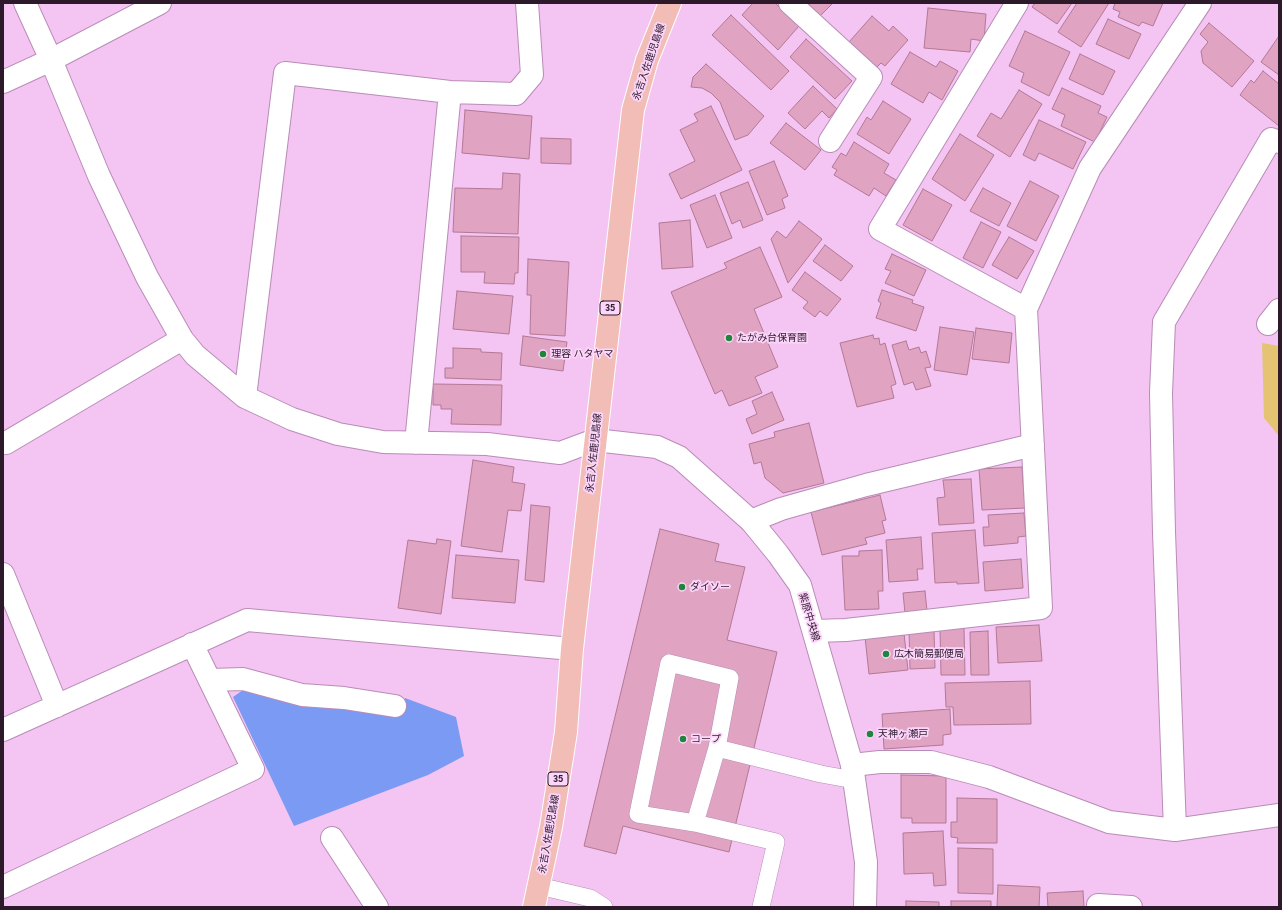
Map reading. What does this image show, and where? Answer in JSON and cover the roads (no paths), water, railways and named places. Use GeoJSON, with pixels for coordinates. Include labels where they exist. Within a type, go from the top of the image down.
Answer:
{"type":"FeatureCollection","features":[{"type":"Feature","properties":{"kind":"main road","name":"永吉入佐鹿児島線"},"geometry":{"type":"LineString","coordinates":[[534,907],[551,827],[566,732],[572,649],[633,110],[647,60],[670,3]]}},
{"type":"Feature","properties":{"kind":"street"},"geometry":{"type":"LineString","coordinates":[[25,3],[51,60],[99,176],[147,277],[182,339],[195,356],[245,397],[292,419],[338,434],[383,442],[416,444],[487,444],[560,453],[595,440]]}},
{"type":"Feature","properties":{"kind":"street"},"geometry":{"type":"LineString","coordinates":[[3,82],[51,60],[160,3]]}},
{"type":"Feature","properties":{"kind":"street"},"geometry":{"type":"LineString","coordinates":[[245,397],[285,74],[450,92],[516,94],[532,75],[527,3]]}},
{"type":"Feature","properties":{"kind":"street"},"geometry":{"type":"LineString","coordinates":[[790,3],[871,77],[830,141]]}},
{"type":"Feature","properties":{"kind":"street"},"geometry":{"type":"LineString","coordinates":[[1017,3],[880,229],[1026,309]]}},
{"type":"Feature","properties":{"kind":"street"},"geometry":{"type":"LineString","coordinates":[[814,631],[846,630],[1041,608],[1026,309],[1090,168],[1200,3]]}},
{"type":"Feature","properties":{"kind":"street"},"geometry":{"type":"LineString","coordinates":[[416,444],[450,92]]}},
{"type":"Feature","properties":{"kind":"street"},"geometry":{"type":"LineString","coordinates":[[1175,830],[1164,532],[1161,393],[1164,322],[1271,139],[1279,142]]}},
{"type":"Feature","properties":{"kind":"street"},"geometry":{"type":"LineString","coordinates":[[6,443],[182,339]]}},
{"type":"Feature","properties":{"kind":"street","name":"紫原中央線"},"geometry":{"type":"LineString","coordinates":[[595,440],[658,447],[679,457],[751,521],[778,554],[800,585],[853,772],[866,862],[865,907]]}},
{"type":"Feature","properties":{"kind":"street"},"geometry":{"type":"LineString","coordinates":[[751,521],[781,509],[866,485],[1033,445]]}},
{"type":"Feature","properties":{"kind":"street"},"geometry":{"type":"LineString","coordinates":[[3,574],[56,706]]}},
{"type":"Feature","properties":{"kind":"street"},"geometry":{"type":"LineString","coordinates":[[3,730],[247,620],[572,649]]}},
{"type":"Feature","properties":{"kind":"street"},"geometry":{"type":"LineString","coordinates":[[3,887],[253,769],[192,644]]}},
{"type":"Feature","properties":{"kind":"street"},"geometry":{"type":"LineString","coordinates":[[210,680],[243,679],[302,695],[344,698],[395,706]]}},
{"type":"Feature","properties":{"kind":"street"},"geometry":{"type":"LineString","coordinates":[[853,772],[880,762],[931,762],[989,777],[1109,822],[1175,830],[1279,815]]}},
{"type":"Feature","properties":{"kind":"street"},"geometry":{"type":"LineString","coordinates":[[332,838],[377,907]]}},
{"type":"Feature","properties":{"kind":"street"},"geometry":{"type":"LineString","coordinates":[[1098,907],[1098,905],[1131,907]]}},
{"type":"Feature","properties":{"kind":"lane"},"geometry":{"type":"LineString","coordinates":[[695,823],[717,748],[730,678],[669,663],[638,814],[695,823],[776,842],[761,907]]}},
{"type":"Feature","properties":{"kind":"lane"},"geometry":{"type":"LineString","coordinates":[[717,748],[821,774],[853,772]]}},
{"type":"Feature","properties":{"kind":"lane"},"geometry":{"type":"LineString","coordinates":[[539,886],[590,898],[604,907]]}},
{"type":"Feature","properties":{"kind":"water"},"geometry":{"type":"Polygon","coordinates":[[[246,688],[401,716],[405,698],[456,717],[464,756],[428,775],[294,826],[233,697],[246,688]]]}},
{"type":"Feature","properties":{"kind":"place","name":"たがみ台保育園"},"geometry":{"type":"Point","coordinates":[729,338]}},
{"type":"Feature","properties":{"kind":"place","name":"理容 ハタヤマ"},"geometry":{"type":"Point","coordinates":[543,354]}},
{"type":"Feature","properties":{"kind":"place","name":"ダイソー"},"geometry":{"type":"Point","coordinates":[682,587]}},
{"type":"Feature","properties":{"kind":"place","name":"広木簡易郵便局"},"geometry":{"type":"Point","coordinates":[886,654]}},
{"type":"Feature","properties":{"kind":"place","name":"天神ヶ瀬戸"},"geometry":{"type":"Point","coordinates":[870,734]}},
{"type":"Feature","properties":{"kind":"place","name":"コープ"},"geometry":{"type":"Point","coordinates":[683,739]}}]}
